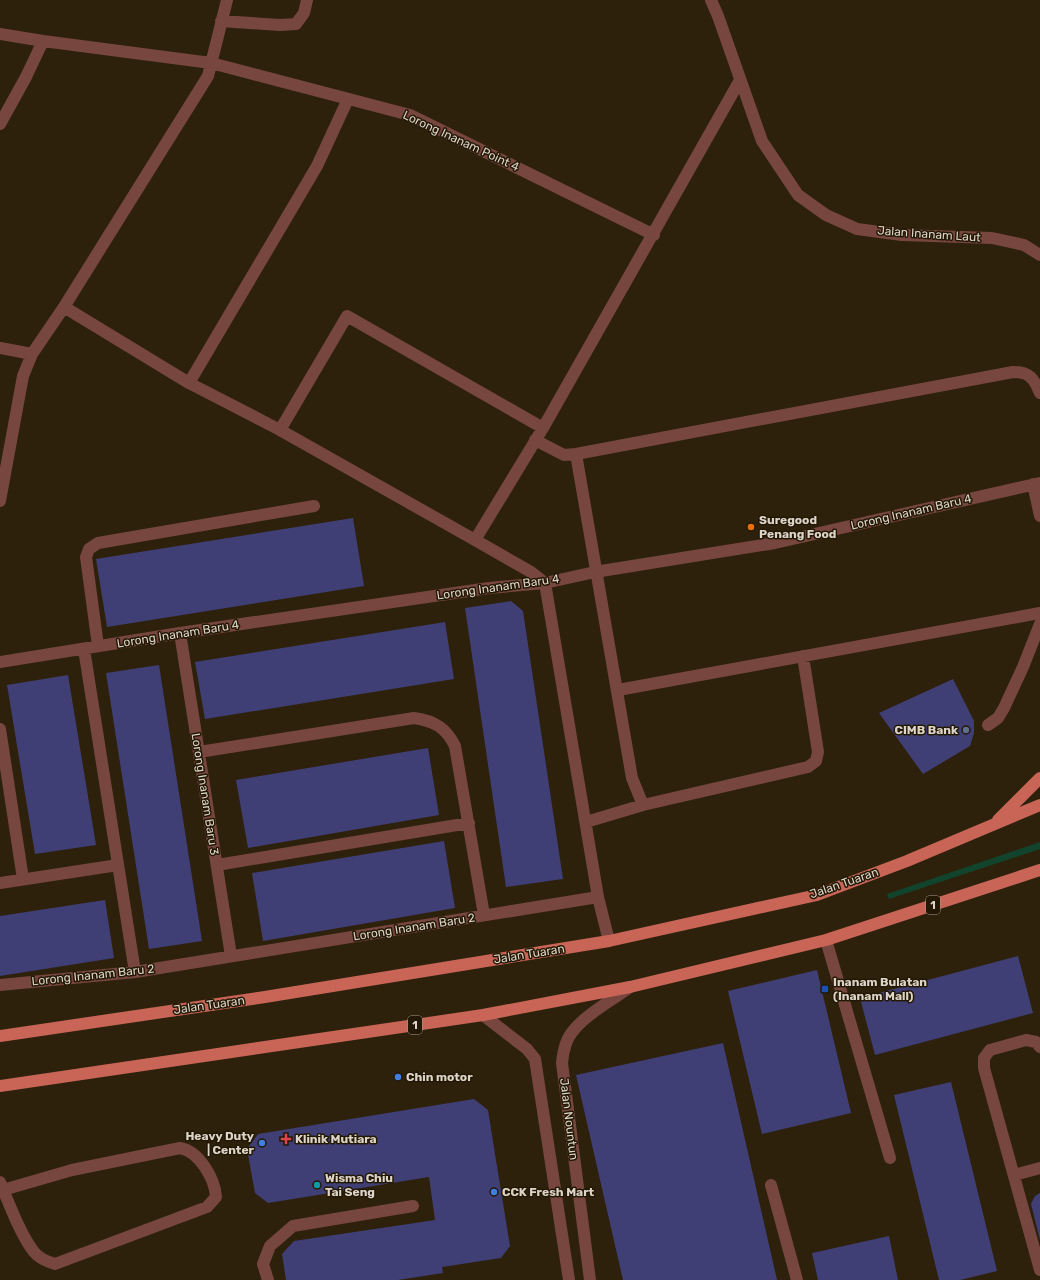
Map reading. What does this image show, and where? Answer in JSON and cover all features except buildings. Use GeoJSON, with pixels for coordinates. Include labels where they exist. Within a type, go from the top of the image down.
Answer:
{"type":"FeatureCollection","features":[{"type":"Feature","properties":{"kind":"main road"},"geometry":{"type":"LineString","coordinates":[[993,825],[1040,778]]}},
{"type":"Feature","properties":{"kind":"main road","name":"Jalan Tuaran"},"geometry":{"type":"LineString","coordinates":[[0,1036],[272,995],[609,941],[817,895],[907,861],[1040,805]]}},
{"type":"Feature","properties":{"kind":"main road"},"geometry":{"type":"LineString","coordinates":[[993,825],[1040,814]]}},
{"type":"Feature","properties":{"kind":"main road","name":"1"},"geometry":{"type":"LineString","coordinates":[[0,1086],[483,1015],[630,987],[826,940],[1040,870]]}},
{"type":"Feature","properties":{"kind":"street"},"geometry":{"type":"LineString","coordinates":[[0,501],[23,376],[32,354],[64,307],[208,76],[227,0]]}},
{"type":"Feature","properties":{"kind":"street"},"geometry":{"type":"LineString","coordinates":[[221,21],[280,25],[296,24],[304,13],[307,0]]}},
{"type":"Feature","properties":{"kind":"street","name":"Jalan Inanam Laut"},"geometry":{"type":"LineString","coordinates":[[711,0],[762,141],[798,195],[826,215],[857,229],[902,235],[992,238],[1024,245],[1040,255]]}},
{"type":"Feature","properties":{"kind":"street","name":"Lorong Inanam Point 4"},"geometry":{"type":"LineString","coordinates":[[0,34],[211,63],[410,115],[654,235]]}},
{"type":"Feature","properties":{"kind":"street"},"geometry":{"type":"LineString","coordinates":[[0,124],[26,77],[43,41]]}},
{"type":"Feature","properties":{"kind":"street"},"geometry":{"type":"LineString","coordinates":[[475,540],[543,428],[597,331],[654,235],[740,80]]}},
{"type":"Feature","properties":{"kind":"street"},"geometry":{"type":"LineString","coordinates":[[189,384],[317,166],[348,99]]}},
{"type":"Feature","properties":{"kind":"street"},"geometry":{"type":"LineString","coordinates":[[64,307],[189,384],[280,430],[531,572],[545,583],[598,897],[609,941]]}},
{"type":"Feature","properties":{"kind":"street"},"geometry":{"type":"LineString","coordinates":[[280,430],[347,316],[543,428]]}},
{"type":"Feature","properties":{"kind":"street"},"geometry":{"type":"LineString","coordinates":[[0,348],[32,354]]}},
{"type":"Feature","properties":{"kind":"street"},"geometry":{"type":"LineString","coordinates":[[536,440],[564,455],[576,454],[1013,372],[1024,372],[1032,379],[1040,393]]}},
{"type":"Feature","properties":{"kind":"street"},"geometry":{"type":"LineString","coordinates":[[576,454],[595,572],[618,690],[632,778],[643,805]]}},
{"type":"Feature","properties":{"kind":"street"},"geometry":{"type":"LineString","coordinates":[[1037,483],[1040,516]]}},
{"type":"Feature","properties":{"kind":"street","name":"Lorong Inanam Baru 4"},"geometry":{"type":"LineString","coordinates":[[0,662],[180,633],[489,588],[545,583],[595,572],[775,543],[1037,483]]}},
{"type":"Feature","properties":{"kind":"street"},"geometry":{"type":"LineString","coordinates":[[98,646],[86,557],[90,549],[98,542],[314,506]]}},
{"type":"Feature","properties":{"kind":"street"},"geometry":{"type":"LineString","coordinates":[[618,690],[1040,613]]}},
{"type":"Feature","properties":{"kind":"street"},"geometry":{"type":"LineString","coordinates":[[988,725],[998,718],[1004,708],[1023,667],[1040,624]]}},
{"type":"Feature","properties":{"kind":"street","name":"Lorong Inanam Baru 3"},"geometry":{"type":"LineString","coordinates":[[180,633],[231,956]]}},
{"type":"Feature","properties":{"kind":"street"},"geometry":{"type":"LineString","coordinates":[[84,649],[135,972]]}},
{"type":"Feature","properties":{"kind":"street"},"geometry":{"type":"LineString","coordinates":[[586,822],[643,805],[808,767],[816,761],[818,752],[803,656]]}},
{"type":"Feature","properties":{"kind":"street","name":"Lorong Inanam Baru 2"},"geometry":{"type":"LineString","coordinates":[[0,985],[135,972],[484,916],[456,746],[449,734],[441,726],[429,720],[414,718],[199,752]]}},
{"type":"Feature","properties":{"kind":"street"},"geometry":{"type":"LineString","coordinates":[[0,729],[23,879]]}},
{"type":"Feature","properties":{"kind":"street"},"geometry":{"type":"LineString","coordinates":[[217,866],[469,823]]}},
{"type":"Feature","properties":{"kind":"street"},"geometry":{"type":"LineString","coordinates":[[0,883],[118,865]]}},
{"type":"Feature","properties":{"kind":"street"},"geometry":{"type":"LineString","coordinates":[[484,916],[598,897]]}},
{"type":"Feature","properties":{"kind":"street"},"geometry":{"type":"LineString","coordinates":[[826,940],[890,1158]]}},
{"type":"Feature","properties":{"kind":"street","name":"Jalan Nountun"},"geometry":{"type":"LineString","coordinates":[[590,1280],[562,1063],[564,1049],[572,1032],[581,1023],[630,987]]}},
{"type":"Feature","properties":{"kind":"street","name":"Jalan Nountun"},"geometry":{"type":"LineString","coordinates":[[483,1015],[527,1049],[535,1059],[569,1280]]}},
{"type":"Feature","properties":{"kind":"street"},"geometry":{"type":"LineString","coordinates":[[1040,1047],[1036,1042],[1026,1040],[990,1050],[984,1058],[984,1068],[1040,1270]]}},
{"type":"Feature","properties":{"kind":"street"},"geometry":{"type":"LineString","coordinates":[[180,1148],[193,1153],[205,1168],[216,1190],[216,1197],[207,1207],[55,1264],[49,1263],[34,1252],[2,1186],[180,1148]]}},
{"type":"Feature","properties":{"kind":"street"},"geometry":{"type":"LineString","coordinates":[[1014,1175],[1040,1168]]}},
{"type":"Feature","properties":{"kind":"street"},"geometry":{"type":"LineString","coordinates":[[771,1185],[797,1280]]}},
{"type":"Feature","properties":{"kind":"street"},"geometry":{"type":"LineString","coordinates":[[268,1280],[264,1264],[270,1246],[293,1226],[413,1206]]}},
{"type":"Feature","properties":{"kind":"green space"},"geometry":{"type":"Polygon","coordinates":[[[1040,842],[1040,849],[889,899],[887,894],[1040,842]]]}},
{"type":"Feature","properties":{"kind":"place","name":"Suregood Penang Food"},"geometry":{"type":"Point","coordinates":[751,527]}},
{"type":"Feature","properties":{"kind":"place","name":"CIMB Bank"},"geometry":{"type":"Point","coordinates":[966,730]}},
{"type":"Feature","properties":{"kind":"place","name":"Inanam Bulatan (Inanam Mall)"},"geometry":{"type":"Point","coordinates":[825,989]}},
{"type":"Feature","properties":{"kind":"place","name":"Chin motor"},"geometry":{"type":"Point","coordinates":[398,1077]}},
{"type":"Feature","properties":{"kind":"place","name":"Klinik Mutiara"},"geometry":{"type":"Point","coordinates":[286,1139]}},
{"type":"Feature","properties":{"kind":"place","name":"Heavy Duty | Center"},"geometry":{"type":"Point","coordinates":[262,1143]}},
{"type":"Feature","properties":{"kind":"place","name":"Wisma Chiu Tai Seng"},"geometry":{"type":"Point","coordinates":[317,1185]}},
{"type":"Feature","properties":{"kind":"place","name":"CCK Fresh Mart"},"geometry":{"type":"Point","coordinates":[494,1192]}}]}
